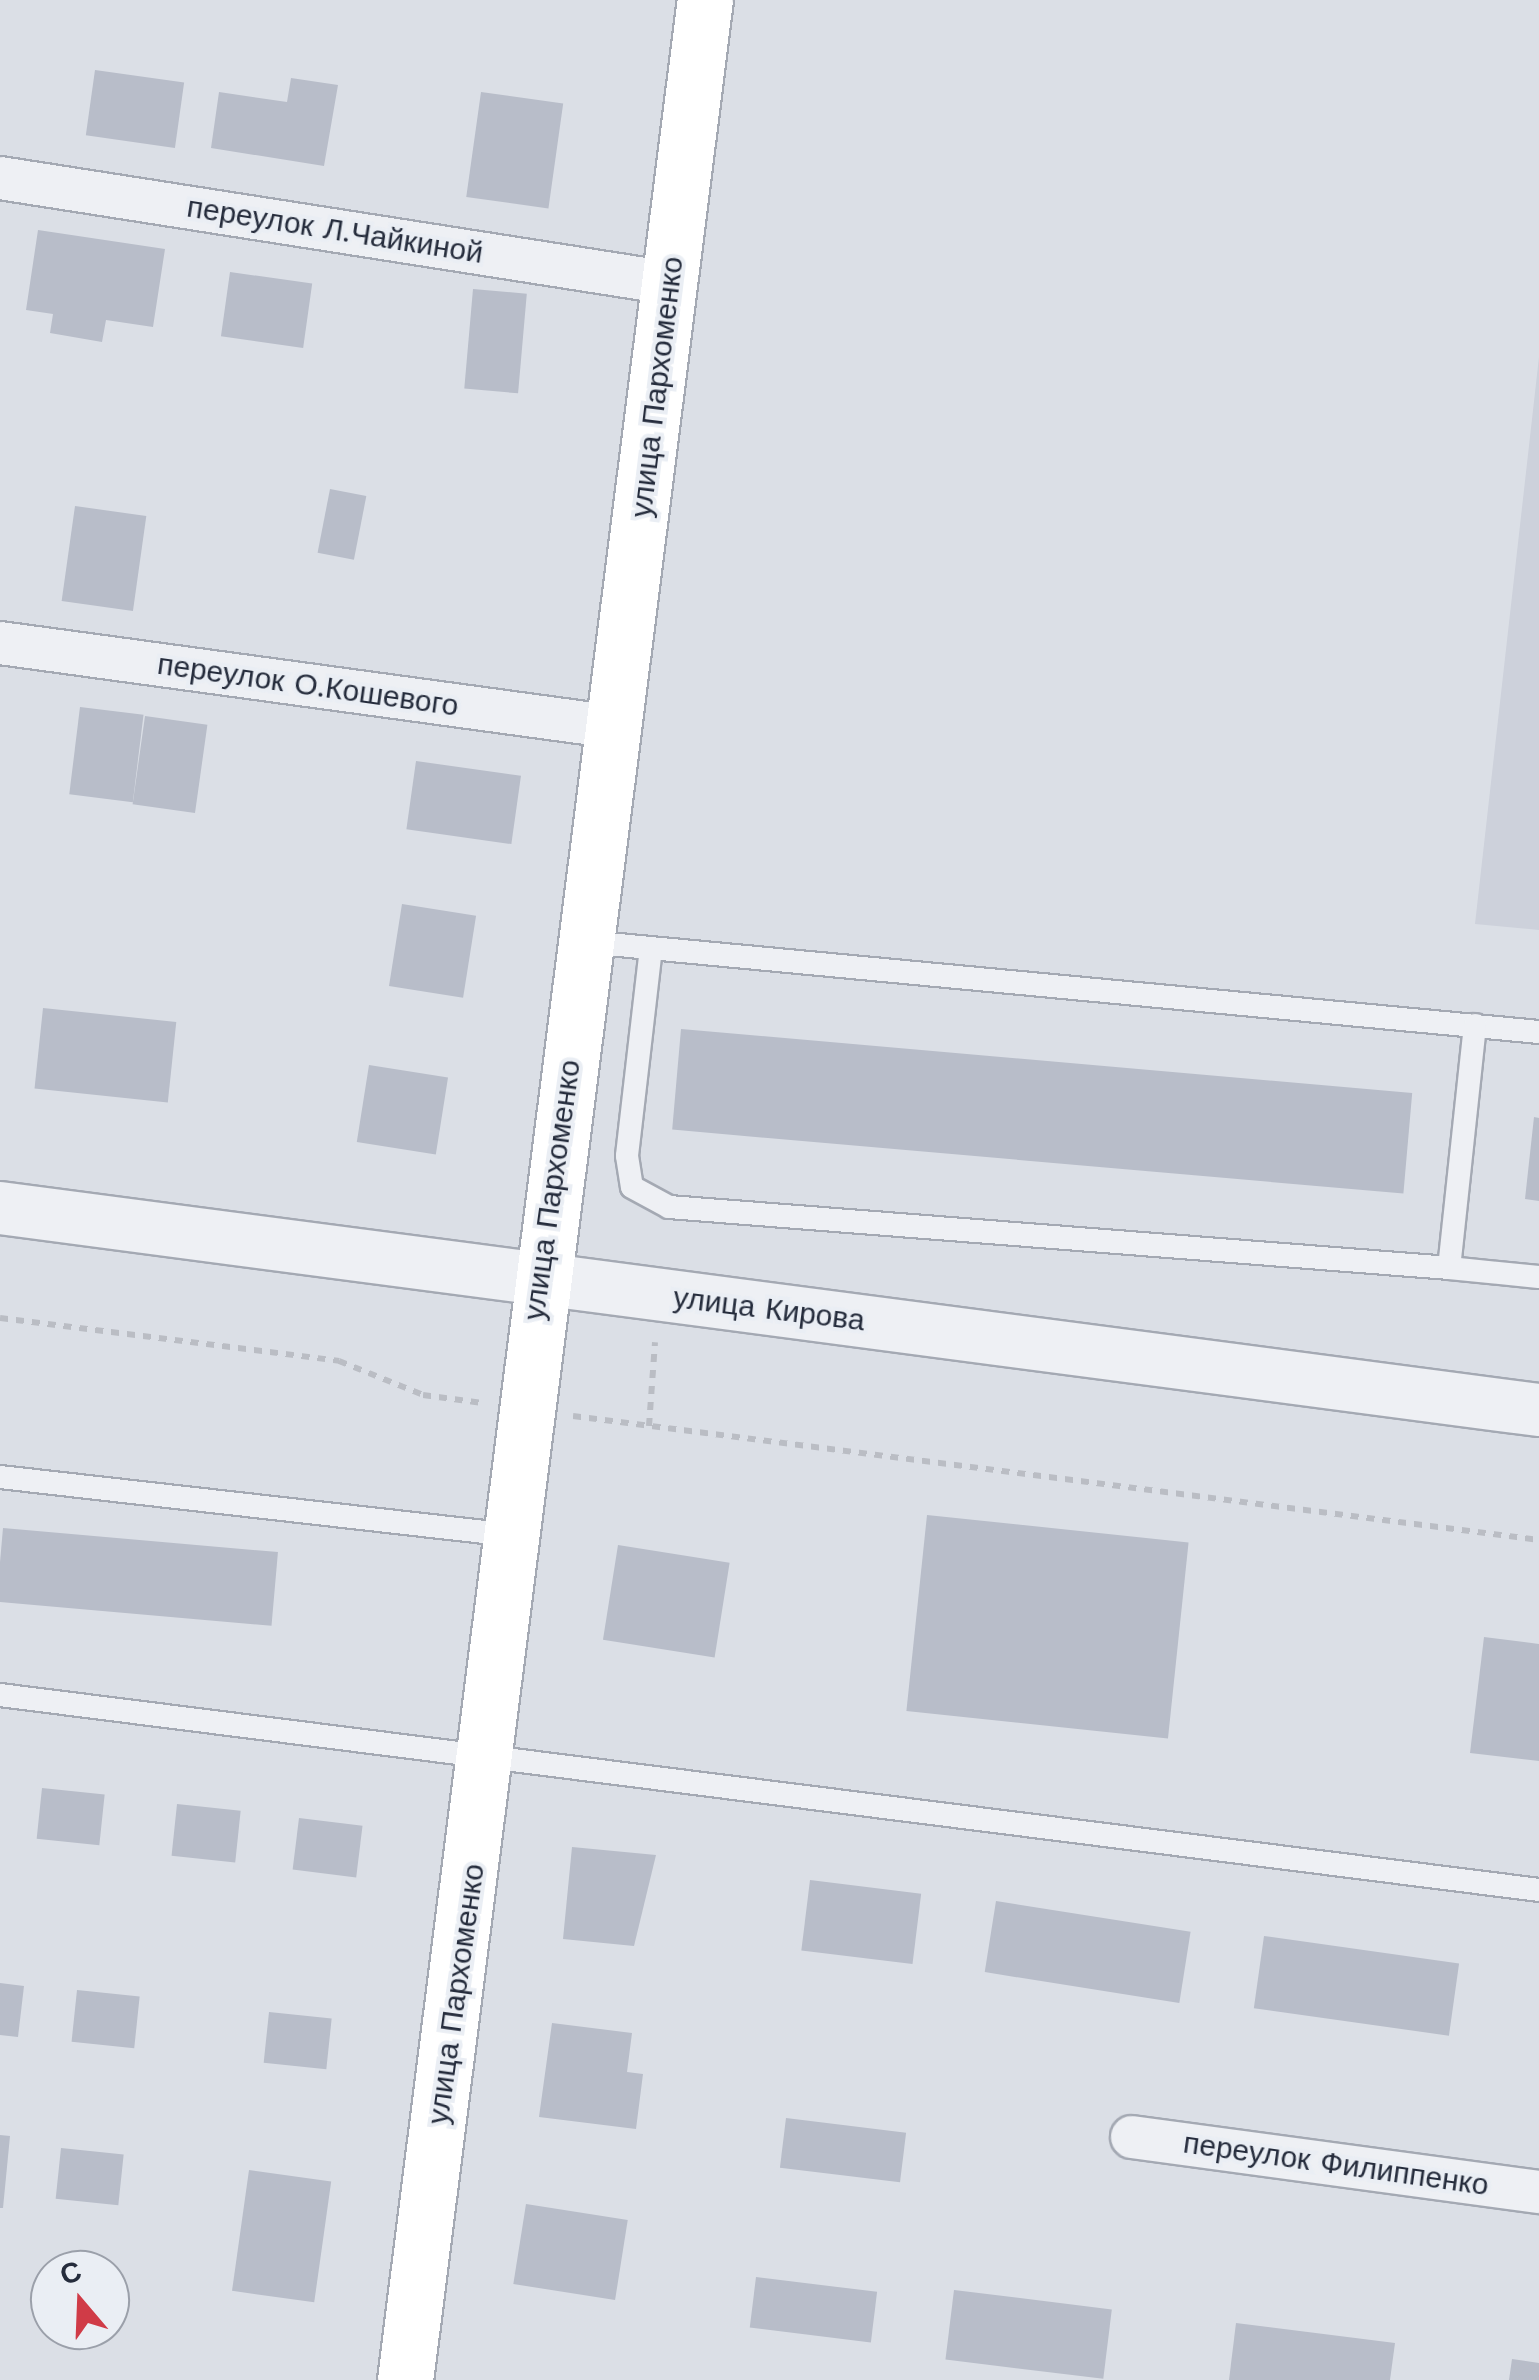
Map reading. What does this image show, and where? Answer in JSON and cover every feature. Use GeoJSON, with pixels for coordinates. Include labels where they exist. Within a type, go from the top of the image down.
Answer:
{"type":"FeatureCollection","features":[{"type":"Feature","properties":{"kind":"main road","name":"улица Пархоменко"},"geometry":{"type":"LineString","coordinates":[[404,2380],[487,1758],[538,1279],[587,942],[705,0]]}},
{"type":"Feature","properties":{"kind":"street","name":"переулок Л.Чайкиной"},"geometry":{"type":"LineString","coordinates":[[0,178],[670,283]]}},
{"type":"Feature","properties":{"kind":"street","name":"переулок О.Кошевого"},"geometry":{"type":"LineString","coordinates":[[0,643],[615,727]]}},
{"type":"Feature","properties":{"kind":"street","name":"улица Кирова"},"geometry":{"type":"LineString","coordinates":[[0,1208],[1539,1410]]}},
{"type":"Feature","properties":{"kind":"street","name":"переулок Филиппенко"},"geometry":{"type":"LineString","coordinates":[[1132,2137],[1539,2192]]}},
{"type":"Feature","properties":{"kind":"lane"},"geometry":{"type":"LineString","coordinates":[[587,942],[1539,1032]]}},
{"type":"Feature","properties":{"kind":"lane"},"geometry":{"type":"LineString","coordinates":[[651,948],[627,1156],[632,1187],[670,1207],[1539,1276]]}},
{"type":"Feature","properties":{"kind":"lane"},"geometry":{"type":"LineString","coordinates":[[1449,1268],[1475,1025]]}},
{"type":"Feature","properties":{"kind":"lane"},"geometry":{"type":"LineString","coordinates":[[0,1477],[511,1534]]}},
{"type":"Feature","properties":{"kind":"lane"},"geometry":{"type":"LineString","coordinates":[[0,1695],[1539,1890]]}},
{"type":"Feature","properties":{"kind":"path"},"geometry":{"type":"LineString","coordinates":[[0,1318],[339,1361],[423,1395],[524,1410],[1539,1540]]}},
{"type":"Feature","properties":{"kind":"shaded area"},"geometry":{"type":"Polygon","coordinates":[[[1539,357],[1539,930],[1475,924],[1539,357]]]}},
{"type":"Feature","properties":{"kind":"building"},"geometry":{"type":"Polygon","coordinates":[[[95,70],[184,83],[175,148],[86,135],[95,70]]]}},
{"type":"Feature","properties":{"kind":"building"},"geometry":{"type":"Polygon","coordinates":[[[291,78],[338,85],[324,166],[211,148],[219,92],[287,102],[291,78]]]}},
{"type":"Feature","properties":{"kind":"building"},"geometry":{"type":"Polygon","coordinates":[[[481,92],[563,104],[548,209],[466,197],[481,92]]]}},
{"type":"Feature","properties":{"kind":"building"},"geometry":{"type":"Polygon","coordinates":[[[38,230],[165,249],[153,327],[106,320],[102,342],[50,333],[53,314],[26,310],[38,230]]]}},
{"type":"Feature","properties":{"kind":"building"},"geometry":{"type":"Polygon","coordinates":[[[230,272],[312,284],[303,348],[221,336],[230,272]]]}},
{"type":"Feature","properties":{"kind":"building"},"geometry":{"type":"Polygon","coordinates":[[[473,289],[527,294],[518,393],[464,389],[473,289]]]}},
{"type":"Feature","properties":{"kind":"building"},"geometry":{"type":"Polygon","coordinates":[[[330,489],[366,496],[354,560],[318,553],[330,489]]]}},
{"type":"Feature","properties":{"kind":"building"},"geometry":{"type":"Polygon","coordinates":[[[75,506],[146,516],[133,611],[62,601],[75,506]]]}},
{"type":"Feature","properties":{"kind":"building"},"geometry":{"type":"Polygon","coordinates":[[[80,707],[144,715],[133,802],[69,794],[80,707]]]}},
{"type":"Feature","properties":{"kind":"building"},"geometry":{"type":"Polygon","coordinates":[[[145,716],[207,725],[195,813],[133,804],[145,716]]]}},
{"type":"Feature","properties":{"kind":"building"},"geometry":{"type":"Polygon","coordinates":[[[416,761],[521,776],[511,844],[406,829],[416,761]]]}},
{"type":"Feature","properties":{"kind":"building"},"geometry":{"type":"Polygon","coordinates":[[[402,904],[476,916],[463,998],[389,986],[402,904]]]}},
{"type":"Feature","properties":{"kind":"building"},"geometry":{"type":"Polygon","coordinates":[[[43,1008],[176,1022],[168,1103],[35,1089],[43,1008]]]}},
{"type":"Feature","properties":{"kind":"building"},"geometry":{"type":"Polygon","coordinates":[[[681,1029],[1412,1093],[1403,1194],[672,1130],[681,1029]]]}},
{"type":"Feature","properties":{"kind":"building"},"geometry":{"type":"Polygon","coordinates":[[[369,1065],[448,1078],[436,1155],[357,1142],[369,1065]]]}},
{"type":"Feature","properties":{"kind":"building"},"geometry":{"type":"Polygon","coordinates":[[[1534,1117],[1539,1118],[1539,1201],[1525,1199],[1534,1117]]]}},
{"type":"Feature","properties":{"kind":"building"},"geometry":{"type":"Polygon","coordinates":[[[927,1515],[1189,1542],[1168,1738],[906,1711],[927,1515]]]}},
{"type":"Feature","properties":{"kind":"building"},"geometry":{"type":"Polygon","coordinates":[[[3,1528],[278,1552],[272,1626],[0,1602],[3,1528]]]}},
{"type":"Feature","properties":{"kind":"building"},"geometry":{"type":"Polygon","coordinates":[[[618,1545],[730,1563],[715,1657],[603,1640],[618,1545]]]}},
{"type":"Feature","properties":{"kind":"building"},"geometry":{"type":"Polygon","coordinates":[[[1484,1637],[1539,1644],[1539,1761],[1470,1753],[1484,1637]]]}},
{"type":"Feature","properties":{"kind":"building"},"geometry":{"type":"Polygon","coordinates":[[[42,1788],[105,1795],[99,1845],[37,1839],[42,1788]]]}},
{"type":"Feature","properties":{"kind":"building"},"geometry":{"type":"Polygon","coordinates":[[[177,1804],[241,1811],[235,1862],[172,1856],[177,1804]]]}},
{"type":"Feature","properties":{"kind":"building"},"geometry":{"type":"Polygon","coordinates":[[[299,1818],[363,1826],[356,1877],[293,1870],[299,1818]]]}},
{"type":"Feature","properties":{"kind":"building"},"geometry":{"type":"Polygon","coordinates":[[[572,1847],[656,1855],[634,1946],[563,1939],[572,1847]]]}},
{"type":"Feature","properties":{"kind":"building"},"geometry":{"type":"Polygon","coordinates":[[[810,1880],[921,1894],[913,1964],[801,1950],[810,1880]]]}},
{"type":"Feature","properties":{"kind":"building"},"geometry":{"type":"Polygon","coordinates":[[[996,1901],[1191,1932],[1179,2003],[985,1972],[996,1901]]]}},
{"type":"Feature","properties":{"kind":"building"},"geometry":{"type":"Polygon","coordinates":[[[1264,1936],[1459,1963],[1449,2036],[1254,2008],[1264,1936]]]}},
{"type":"Feature","properties":{"kind":"building"},"geometry":{"type":"Polygon","coordinates":[[[0,1983],[24,1986],[18,2037],[0,2035],[0,1983]]]}},
{"type":"Feature","properties":{"kind":"building"},"geometry":{"type":"Polygon","coordinates":[[[77,1990],[140,1997],[134,2048],[72,2042],[77,1990]]]}},
{"type":"Feature","properties":{"kind":"building"},"geometry":{"type":"Polygon","coordinates":[[[269,2012],[332,2019],[326,2069],[264,2063],[269,2012]]]}},
{"type":"Feature","properties":{"kind":"building"},"geometry":{"type":"Polygon","coordinates":[[[552,2023],[632,2033],[627,2072],[643,2074],[636,2129],[539,2117],[552,2023]]]}},
{"type":"Feature","properties":{"kind":"building"},"geometry":{"type":"Polygon","coordinates":[[[786,2118],[906,2133],[900,2182],[780,2168],[786,2118]]]}},
{"type":"Feature","properties":{"kind":"building"},"geometry":{"type":"Polygon","coordinates":[[[0,2135],[10,2136],[3,2208],[0,2208],[0,2135]]]}},
{"type":"Feature","properties":{"kind":"building"},"geometry":{"type":"Polygon","coordinates":[[[61,2148],[124,2155],[118,2205],[56,2199],[61,2148]]]}},
{"type":"Feature","properties":{"kind":"building"},"geometry":{"type":"Polygon","coordinates":[[[249,2170],[331,2182],[314,2302],[232,2291],[249,2170]]]}},
{"type":"Feature","properties":{"kind":"building"},"geometry":{"type":"Polygon","coordinates":[[[526,2204],[628,2220],[615,2300],[513,2284],[526,2204]]]}},
{"type":"Feature","properties":{"kind":"building"},"geometry":{"type":"Polygon","coordinates":[[[756,2277],[877,2292],[871,2342],[750,2328],[756,2277]]]}},
{"type":"Feature","properties":{"kind":"building"},"geometry":{"type":"Polygon","coordinates":[[[954,2290],[1112,2309],[1103,2379],[945,2359],[954,2290]]]}},
{"type":"Feature","properties":{"kind":"building"},"geometry":{"type":"Polygon","coordinates":[[[1236,2323],[1395,2343],[1390,2380],[1229,2380],[1236,2323]]]}},
{"type":"Feature","properties":{"kind":"building"},"geometry":{"type":"Polygon","coordinates":[[[1512,2359],[1539,2363],[1539,2380],[1509,2380],[1512,2359]]]}}]}
